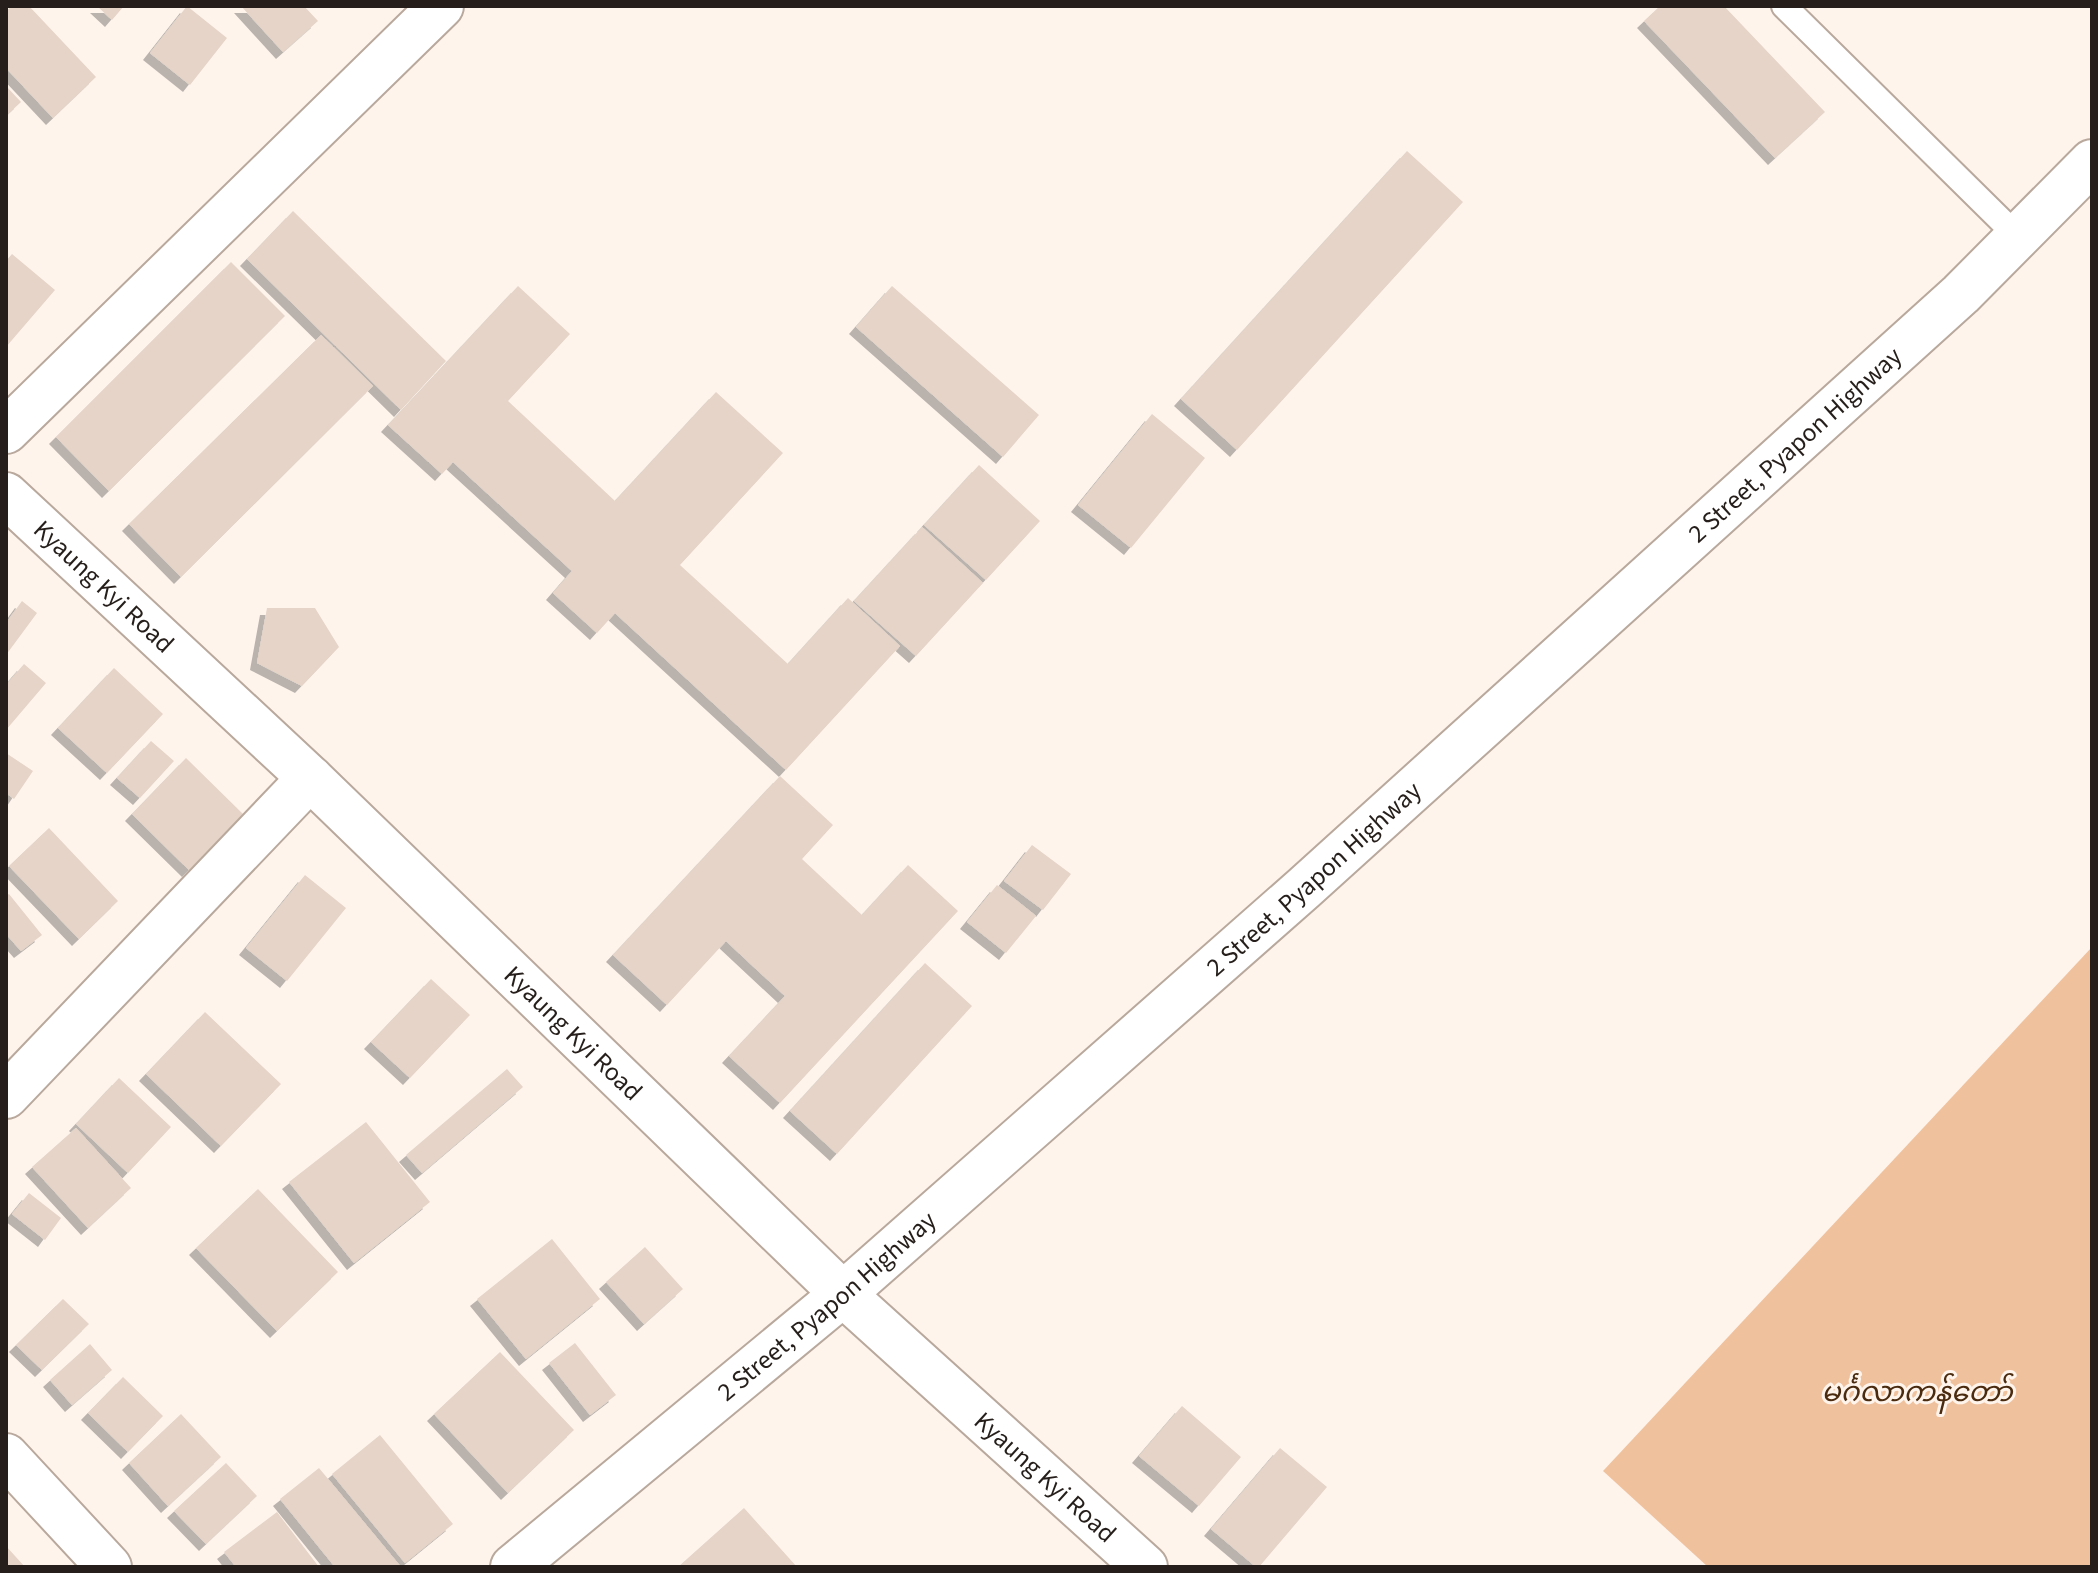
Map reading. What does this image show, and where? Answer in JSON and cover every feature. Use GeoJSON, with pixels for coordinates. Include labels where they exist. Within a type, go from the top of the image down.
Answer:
{"type":"FeatureCollection","features":[{"type":"Feature","properties":{"kind":"street"},"geometry":{"type":"LineString","coordinates":[[6,431],[441,6]]}},
{"type":"Feature","properties":{"kind":"street","name":"2 Street, Pyapon Highway"},"geometry":{"type":"LineString","coordinates":[[513,1567],[843,1294],[1316,878],[1949,305],[2092,162]]}},
{"type":"Feature","properties":{"kind":"street","name":"Kyaung Kyi Road"},"geometry":{"type":"LineString","coordinates":[[6,495],[310,778],[843,1294],[1145,1567]]}},
{"type":"Feature","properties":{"kind":"street"},"geometry":{"type":"LineString","coordinates":[[6,1096],[310,778]]}},
{"type":"Feature","properties":{"kind":"street"},"geometry":{"type":"LineString","coordinates":[[6,1456],[87,1560]]}},
{"type":"Feature","properties":{"kind":"lane"},"geometry":{"type":"LineString","coordinates":[[1784,6],[2018,237]]}},
{"type":"Feature","properties":{"kind":"water","name":"မင်္ဂလာကန်တော်"},"geometry":{"type":"Polygon","coordinates":[[[2092,947],[2092,1567],[1708,1567],[1603,1471],[2092,947]]]}},
{"type":"Feature","properties":{"kind":"building"},"geometry":{"type":"Polygon","coordinates":[[[12,6],[29,6],[96,77],[53,118],[6,68],[6,11],[12,6]]]}},
{"type":"Feature","properties":{"kind":"building"},"geometry":{"type":"Polygon","coordinates":[[[97,6],[124,6],[112,20],[97,6]]]}},
{"type":"Feature","properties":{"kind":"building"},"geometry":{"type":"Polygon","coordinates":[[[187,6],[227,38],[190,85],[150,53],[187,6]]]}},
{"type":"Feature","properties":{"kind":"building"},"geometry":{"type":"Polygon","coordinates":[[[241,6],[304,6],[318,21],[283,52],[241,6]]]}},
{"type":"Feature","properties":{"kind":"building"},"geometry":{"type":"Polygon","coordinates":[[[1660,6],[1724,6],[1825,112],[1775,158],[1644,21],[1660,6]]]}},
{"type":"Feature","properties":{"kind":"building"},"geometry":{"type":"Polygon","coordinates":[[[6,86],[21,102],[6,116],[6,86]]]}},
{"type":"Feature","properties":{"kind":"building"},"geometry":{"type":"Polygon","coordinates":[[[1407,151],[1463,202],[1237,450],[1181,399],[1407,151]]]}},
{"type":"Feature","properties":{"kind":"building"},"geometry":{"type":"Polygon","coordinates":[[[293,211],[446,361],[401,410],[247,259],[293,211]]]}},
{"type":"Feature","properties":{"kind":"building"},"geometry":{"type":"Polygon","coordinates":[[[12,254],[55,290],[6,347],[6,261],[12,254]]]}},
{"type":"Feature","properties":{"kind":"building"},"geometry":{"type":"Polygon","coordinates":[[[231,262],[285,316],[109,491],[56,437],[231,262]]]}},
{"type":"Feature","properties":{"kind":"building"},"geometry":{"type":"Polygon","coordinates":[[[518,286],[570,334],[508,401],[615,501],[716,392],[783,453],[680,565],[788,664],[848,598],[900,646],[786,770],[615,613],[597,633],[553,593],[572,571],[453,462],[442,474],[388,425],[518,286]]]}},
{"type":"Feature","properties":{"kind":"building"},"geometry":{"type":"Polygon","coordinates":[[[892,286],[1039,415],[1003,457],[856,327],[892,286]]]}},
{"type":"Feature","properties":{"kind":"building"},"geometry":{"type":"Polygon","coordinates":[[[321,335],[373,386],[181,577],[129,524],[321,335]]]}},
{"type":"Feature","properties":{"kind":"building"},"geometry":{"type":"Polygon","coordinates":[[[1152,414],[1205,458],[1131,548],[1078,505],[1152,414]]]}},
{"type":"Feature","properties":{"kind":"building"},"geometry":{"type":"Polygon","coordinates":[[[979,465],[1040,521],[986,580],[924,525],[979,465]]]}},
{"type":"Feature","properties":{"kind":"building"},"geometry":{"type":"Polygon","coordinates":[[[922,527],[983,583],[916,656],[854,601],[922,527]]]}},
{"type":"Feature","properties":{"kind":"building"},"geometry":{"type":"Polygon","coordinates":[[[22,601],[37,613],[6,655],[6,623],[22,601]]]}},
{"type":"Feature","properties":{"kind":"building"},"geometry":{"type":"Polygon","coordinates":[[[267,608],[315,608],[339,647],[302,686],[257,663],[267,608]]]}},
{"type":"Feature","properties":{"kind":"building"},"geometry":{"type":"Polygon","coordinates":[[[24,664],[46,683],[6,730],[6,685],[24,664]]]}},
{"type":"Feature","properties":{"kind":"building"},"geometry":{"type":"Polygon","coordinates":[[[114,668],[163,714],[107,773],[58,728],[114,668]]]}},
{"type":"Feature","properties":{"kind":"building"},"geometry":{"type":"Polygon","coordinates":[[[151,741],[174,761],[140,798],[117,778],[151,741]]]}},
{"type":"Feature","properties":{"kind":"building"},"geometry":{"type":"Polygon","coordinates":[[[6,753],[33,771],[14,799],[6,793],[6,753]]]}},
{"type":"Feature","properties":{"kind":"building"},"geometry":{"type":"Polygon","coordinates":[[[186,758],[243,814],[189,870],[132,814],[186,758]]]}},
{"type":"Feature","properties":{"kind":"building"},"geometry":{"type":"Polygon","coordinates":[[[780,776],[833,825],[802,859],[862,915],[908,865],[958,911],[780,1103],[729,1056],[785,996],[726,941],[667,1005],[613,955],[780,776]]]}},
{"type":"Feature","properties":{"kind":"building"},"geometry":{"type":"Polygon","coordinates":[[[49,828],[118,901],[79,939],[9,866],[49,828]]]}},
{"type":"Feature","properties":{"kind":"building"},"geometry":{"type":"Polygon","coordinates":[[[1032,845],[1071,874],[1043,910],[1004,881],[1032,845]]]}},
{"type":"Feature","properties":{"kind":"building"},"geometry":{"type":"Polygon","coordinates":[[[305,875],[346,908],[287,981],[246,948],[305,875]]]}},
{"type":"Feature","properties":{"kind":"building"},"geometry":{"type":"Polygon","coordinates":[[[997,885],[1036,916],[1006,953],[967,922],[997,885]]]}},
{"type":"Feature","properties":{"kind":"building"},"geometry":{"type":"Polygon","coordinates":[[[9,894],[42,935],[21,951],[6,934],[6,896],[9,894]]]}},
{"type":"Feature","properties":{"kind":"building"},"geometry":{"type":"Polygon","coordinates":[[[925,963],[972,1006],[837,1154],[790,1111],[925,963]]]}},
{"type":"Feature","properties":{"kind":"building"},"geometry":{"type":"Polygon","coordinates":[[[431,979],[470,1015],[410,1078],[371,1042],[431,979]]]}},
{"type":"Feature","properties":{"kind":"building"},"geometry":{"type":"Polygon","coordinates":[[[205,1012],[281,1084],[221,1146],[146,1074],[205,1012]]]}},
{"type":"Feature","properties":{"kind":"building"},"geometry":{"type":"Polygon","coordinates":[[[507,1069],[523,1087],[422,1173],[406,1155],[507,1069]]]}},
{"type":"Feature","properties":{"kind":"building"},"geometry":{"type":"Polygon","coordinates":[[[119,1078],[171,1127],[128,1173],[76,1124],[119,1078]]]}},
{"type":"Feature","properties":{"kind":"building"},"geometry":{"type":"Polygon","coordinates":[[[366,1122],[430,1202],[354,1263],[289,1182],[366,1122]]]}},
{"type":"Feature","properties":{"kind":"building"},"geometry":{"type":"Polygon","coordinates":[[[76,1128],[131,1188],[88,1228],[32,1167],[76,1128]]]}},
{"type":"Feature","properties":{"kind":"building"},"geometry":{"type":"Polygon","coordinates":[[[258,1189],[338,1272],[277,1331],[196,1248],[258,1189]]]}},
{"type":"Feature","properties":{"kind":"building"},"geometry":{"type":"Polygon","coordinates":[[[29,1193],[61,1218],[45,1240],[12,1214],[29,1193]]]}},
{"type":"Feature","properties":{"kind":"building"},"geometry":{"type":"Polygon","coordinates":[[[552,1239],[600,1299],[526,1359],[477,1299],[552,1239]]]}},
{"type":"Feature","properties":{"kind":"building"},"geometry":{"type":"Polygon","coordinates":[[[645,1247],[683,1289],[644,1324],[606,1282],[645,1247]]]}},
{"type":"Feature","properties":{"kind":"building"},"geometry":{"type":"Polygon","coordinates":[[[63,1299],[89,1324],[42,1370],[16,1345],[63,1299]]]}},
{"type":"Feature","properties":{"kind":"building"},"geometry":{"type":"Polygon","coordinates":[[[575,1343],[616,1395],[590,1415],[549,1363],[575,1343]]]}},
{"type":"Feature","properties":{"kind":"building"},"geometry":{"type":"Polygon","coordinates":[[[90,1344],[112,1370],[72,1405],[50,1380],[90,1344]]]}},
{"type":"Feature","properties":{"kind":"building"},"geometry":{"type":"Polygon","coordinates":[[[500,1352],[574,1430],[508,1493],[434,1414],[500,1352]]]}},
{"type":"Feature","properties":{"kind":"building"},"geometry":{"type":"Polygon","coordinates":[[[123,1377],[163,1416],[128,1452],[88,1413],[123,1377]]]}},
{"type":"Feature","properties":{"kind":"building"},"geometry":{"type":"Polygon","coordinates":[[[1182,1406],[1241,1457],[1199,1506],[1139,1456],[1182,1406]]]}},
{"type":"Feature","properties":{"kind":"building"},"geometry":{"type":"Polygon","coordinates":[[[181,1414],[221,1457],[168,1506],[129,1463],[181,1414]]]}},
{"type":"Feature","properties":{"kind":"building"},"geometry":{"type":"Polygon","coordinates":[[[380,1435],[453,1524],[405,1563],[332,1474],[380,1435]]]}},
{"type":"Feature","properties":{"kind":"building"},"geometry":{"type":"Polygon","coordinates":[[[1280,1448],[1327,1487],[1256,1567],[1211,1529],[1280,1448]]]}},
{"type":"Feature","properties":{"kind":"building"},"geometry":{"type":"Polygon","coordinates":[[[226,1463],[257,1496],[206,1544],[174,1511],[226,1463]]]}},
{"type":"Feature","properties":{"kind":"building"},"geometry":{"type":"Polygon","coordinates":[[[319,1468],[401,1567],[335,1567],[280,1499],[319,1468]]]}},
{"type":"Feature","properties":{"kind":"building"},"geometry":{"type":"Polygon","coordinates":[[[744,1508],[797,1567],[678,1567],[744,1508]]]}},
{"type":"Feature","properties":{"kind":"building"},"geometry":{"type":"Polygon","coordinates":[[[277,1512],[319,1567],[236,1567],[224,1552],[277,1512]]]}},
{"type":"Feature","properties":{"kind":"building"},"geometry":{"type":"Polygon","coordinates":[[[6,1546],[25,1567],[6,1567],[6,1546]]]}}]}
